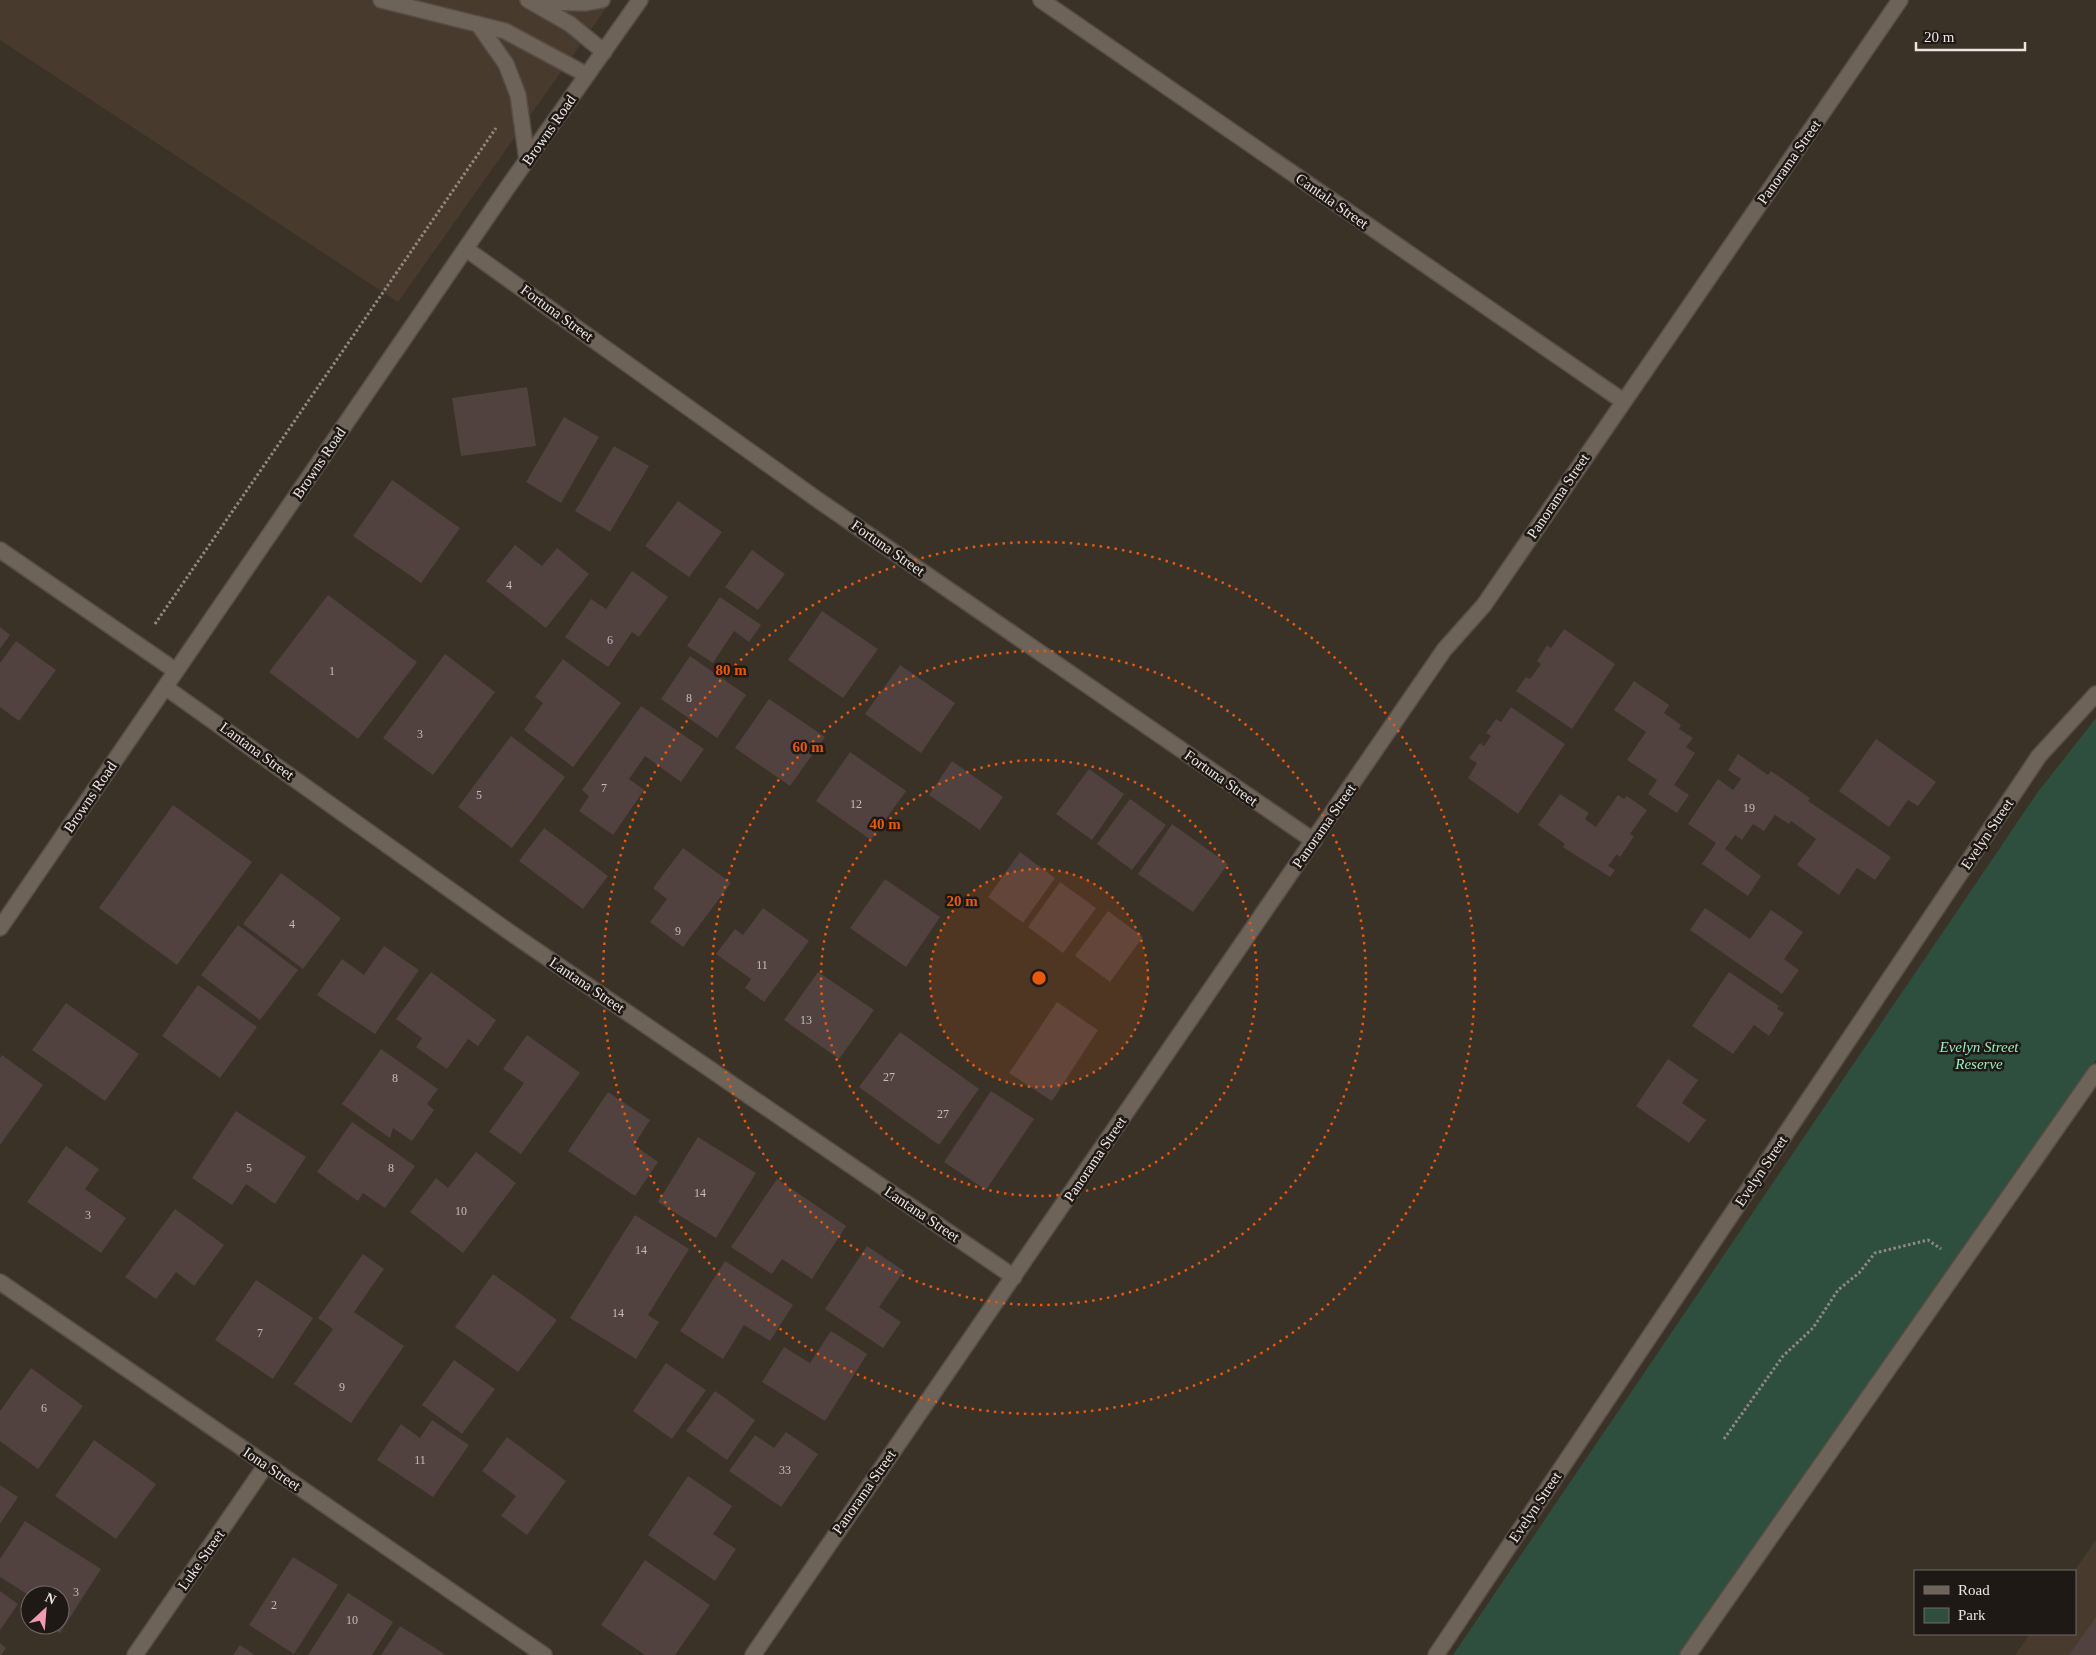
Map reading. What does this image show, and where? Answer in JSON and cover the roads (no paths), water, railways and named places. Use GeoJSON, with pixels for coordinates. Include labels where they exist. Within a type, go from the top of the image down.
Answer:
{"type":"FeatureCollection","features":[{"type":"Feature","properties":{"kind":"street"},"geometry":{"type":"LineString","coordinates":[[381,0],[505,31],[588,75]]}},
{"type":"Feature","properties":{"kind":"street"},"geometry":{"type":"LineString","coordinates":[[530,1],[586,3],[602,0]]}},
{"type":"Feature","properties":{"kind":"street","name":"Browns Road"},"geometry":{"type":"LineString","coordinates":[[0,928],[466,248],[640,0]]}},
{"type":"Feature","properties":{"kind":"street","name":"Cantala Street"},"geometry":{"type":"LineString","coordinates":[[1041,0],[1623,401]]}},
{"type":"Feature","properties":{"kind":"street","name":"Panorama Street"},"geometry":{"type":"LineString","coordinates":[[753,1655],[817,1559],[1014,1277],[1444,650],[1484,605],[1900,0]]}},
{"type":"Feature","properties":{"kind":"street"},"geometry":{"type":"LineString","coordinates":[[530,1],[570,24],[604,52]]}},
{"type":"Feature","properties":{"kind":"street"},"geometry":{"type":"LineString","coordinates":[[478,24],[506,64],[518,95],[527,160]]}},
{"type":"Feature","properties":{"kind":"street","name":"Fortuna Street"},"geometry":{"type":"LineString","coordinates":[[466,248],[818,500],[1314,841]]}},
{"type":"Feature","properties":{"kind":"street"},"geometry":{"type":"LineString","coordinates":[[0,550],[176,671]]}},
{"type":"Feature","properties":{"kind":"street","name":"Lantana Street"},"geometry":{"type":"LineString","coordinates":[[165,687],[508,931],[1014,1277]]}},
{"type":"Feature","properties":{"kind":"street","name":"Evelyn Street"},"geometry":{"type":"LineString","coordinates":[[1436,1655],[2039,756],[2096,694]]}},
{"type":"Feature","properties":{"kind":"street"},"geometry":{"type":"LineString","coordinates":[[1688,1655],[2096,1072]]}},
{"type":"Feature","properties":{"kind":"street","name":"Iona Street"},"geometry":{"type":"LineString","coordinates":[[0,1282],[544,1655]]}},
{"type":"Feature","properties":{"kind":"street","name":"Luke Street"},"geometry":{"type":"LineString","coordinates":[[135,1655],[266,1466]]}},
{"type":"Feature","properties":{"kind":"park label","name":"Evelyn Street Reserve"},"geometry":{"type":"Point","coordinates":[1979,1056]}}]}
